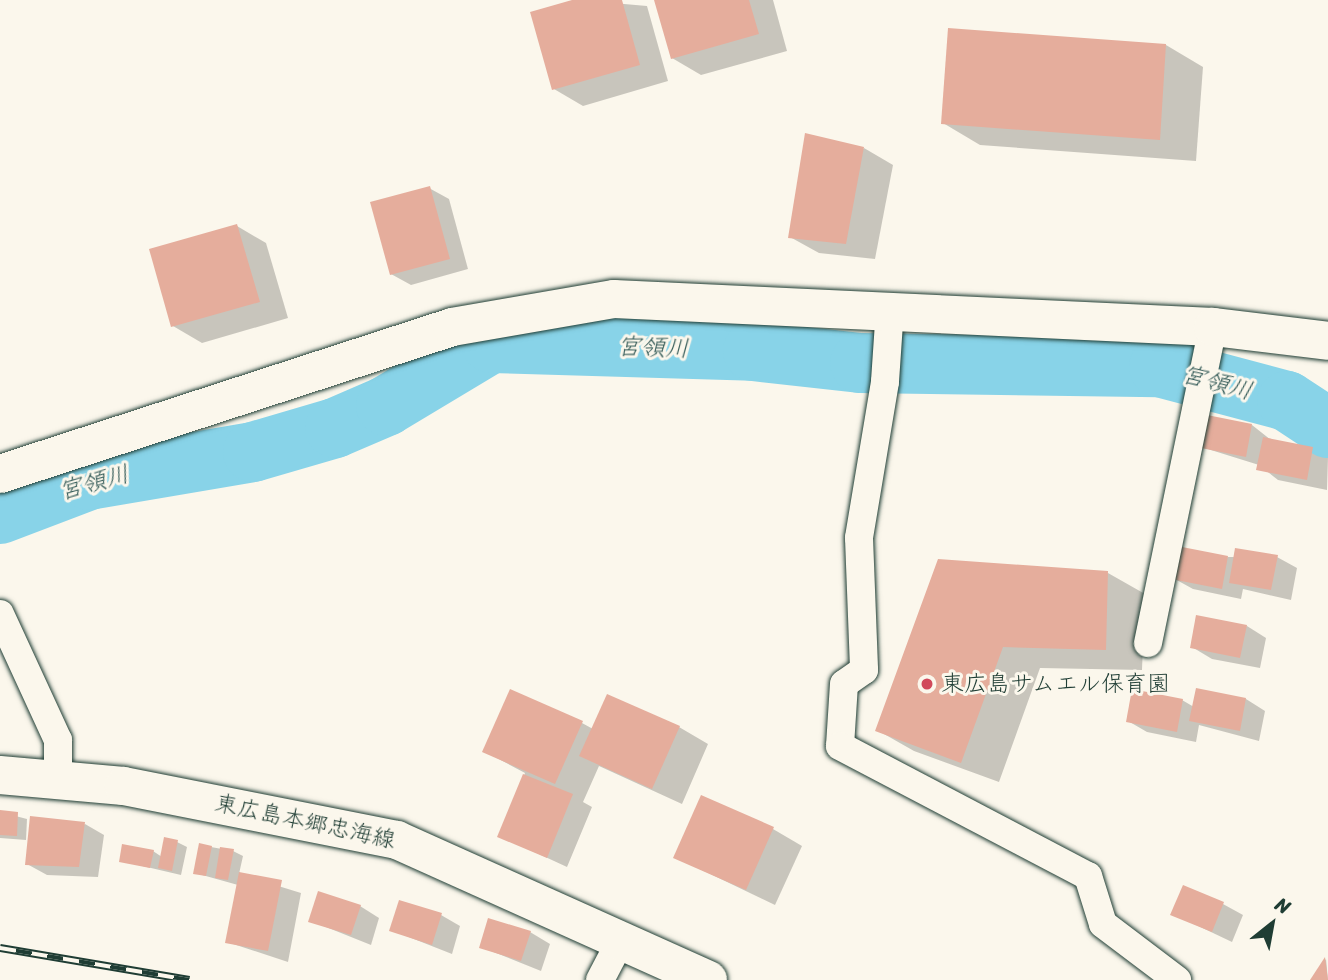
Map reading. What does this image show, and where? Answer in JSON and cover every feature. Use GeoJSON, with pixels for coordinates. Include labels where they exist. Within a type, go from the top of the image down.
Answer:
{"type":"FeatureCollection","features":[{"type":"Feature","properties":{"kind":"street"},"geometry":{"type":"LineString","coordinates":[[0,474],[452,327],[614,299],[889,323],[1209,342],[1328,341]]}},
{"type":"Feature","properties":{"kind":"street"},"geometry":{"type":"LineString","coordinates":[[889,323],[886,382],[859,538],[864,670],[844,684],[840,746],[1088,876],[1102,924],[1177,980]]}},
{"type":"Feature","properties":{"kind":"street"},"geometry":{"type":"LineString","coordinates":[[1148,643],[1195,393],[1209,342]]}},
{"type":"Feature","properties":{"kind":"street"},"geometry":{"type":"LineString","coordinates":[[0,614],[58,740],[58,779]]}},
{"type":"Feature","properties":{"kind":"street","name":"東広島本郷忠海線"},"geometry":{"type":"LineString","coordinates":[[0,775],[124,786],[397,839],[622,937],[708,980]]}},
{"type":"Feature","properties":{"kind":"street"},"geometry":{"type":"LineString","coordinates":[[600,980],[622,937]]}},
{"type":"Feature","properties":{"kind":"building"},"geometry":{"type":"Polygon","coordinates":[[[572,0],[622,0],[640,65],[552,90],[530,12],[572,0]]]}},
{"type":"Feature","properties":{"kind":"building"},"geometry":{"type":"Polygon","coordinates":[[[654,0],[749,0],[759,34],[671,59],[654,0]]]}},
{"type":"Feature","properties":{"kind":"building"},"geometry":{"type":"Polygon","coordinates":[[[948,28],[1166,44],[1160,140],[941,124],[948,28]]]}},
{"type":"Feature","properties":{"kind":"building"},"geometry":{"type":"Polygon","coordinates":[[[805,133],[864,147],[846,244],[788,238],[805,133]]]}},
{"type":"Feature","properties":{"kind":"building"},"geometry":{"type":"Polygon","coordinates":[[[430,186],[450,259],[390,275],[370,202],[430,186]]]}},
{"type":"Feature","properties":{"kind":"building"},"geometry":{"type":"Polygon","coordinates":[[[237,224],[260,302],[171,327],[149,249],[237,224]]]}},
{"type":"Feature","properties":{"kind":"building"},"geometry":{"type":"Polygon","coordinates":[[[1202,414],[1252,424],[1246,457],[1196,447],[1202,414]]]}},
{"type":"Feature","properties":{"kind":"building"},"geometry":{"type":"Polygon","coordinates":[[[1263,437],[1313,447],[1307,480],[1256,470],[1263,437]]]}},
{"type":"Feature","properties":{"kind":"building"},"geometry":{"type":"Polygon","coordinates":[[[1177,546],[1228,556],[1222,589],[1171,579],[1177,546]]]}},
{"type":"Feature","properties":{"kind":"building"},"geometry":{"type":"Polygon","coordinates":[[[1235,548],[1278,555],[1271,590],[1229,583],[1235,548]]]}},
{"type":"Feature","properties":{"kind":"building"},"geometry":{"type":"Polygon","coordinates":[[[938,559],[1108,571],[1106,650],[1003,647],[961,763],[875,731],[938,559]]]}},
{"type":"Feature","properties":{"kind":"building"},"geometry":{"type":"Polygon","coordinates":[[[1196,615],[1247,625],[1240,658],[1190,648],[1196,615]]]}},
{"type":"Feature","properties":{"kind":"building"},"geometry":{"type":"Polygon","coordinates":[[[1196,688],[1246,698],[1240,731],[1189,721],[1196,688]]]}},
{"type":"Feature","properties":{"kind":"building"},"geometry":{"type":"Polygon","coordinates":[[[510,689],[583,721],[555,784],[482,752],[510,689]]]}},
{"type":"Feature","properties":{"kind":"building"},"geometry":{"type":"Polygon","coordinates":[[[1132,689],[1183,699],[1177,732],[1126,722],[1132,689]]]}},
{"type":"Feature","properties":{"kind":"building"},"geometry":{"type":"Polygon","coordinates":[[[607,694],[680,726],[652,789],[579,756],[607,694]]]}},
{"type":"Feature","properties":{"kind":"building"},"geometry":{"type":"Polygon","coordinates":[[[523,774],[573,794],[547,858],[497,837],[523,774]]]}},
{"type":"Feature","properties":{"kind":"building"},"geometry":{"type":"Polygon","coordinates":[[[701,795],[774,827],[746,890],[673,858],[701,795]]]}},
{"type":"Feature","properties":{"kind":"building"},"geometry":{"type":"Polygon","coordinates":[[[0,810],[18,812],[17,836],[0,835],[0,810]]]}},
{"type":"Feature","properties":{"kind":"building"},"geometry":{"type":"Polygon","coordinates":[[[30,816],[85,822],[79,867],[25,865],[30,816]]]}},
{"type":"Feature","properties":{"kind":"building"},"geometry":{"type":"Polygon","coordinates":[[[164,837],[178,840],[172,871],[158,868],[164,837]]]}},
{"type":"Feature","properties":{"kind":"building"},"geometry":{"type":"Polygon","coordinates":[[[199,843],[212,846],[206,876],[193,874],[199,843]]]}},
{"type":"Feature","properties":{"kind":"building"},"geometry":{"type":"Polygon","coordinates":[[[122,844],[154,850],[150,868],[119,862],[122,844]]]}},
{"type":"Feature","properties":{"kind":"building"},"geometry":{"type":"Polygon","coordinates":[[[220,847],[234,849],[228,880],[215,878],[220,847]]]}},
{"type":"Feature","properties":{"kind":"building"},"geometry":{"type":"Polygon","coordinates":[[[239,872],[282,880],[268,951],[225,943],[239,872]]]}},
{"type":"Feature","properties":{"kind":"building"},"geometry":{"type":"Polygon","coordinates":[[[1183,885],[1224,902],[1212,932],[1170,915],[1183,885]]]}},
{"type":"Feature","properties":{"kind":"building"},"geometry":{"type":"Polygon","coordinates":[[[318,891],[361,905],[351,935],[308,922],[318,891]]]}},
{"type":"Feature","properties":{"kind":"building"},"geometry":{"type":"Polygon","coordinates":[[[399,900],[442,913],[432,945],[389,931],[399,900]]]}},
{"type":"Feature","properties":{"kind":"building"},"geometry":{"type":"Polygon","coordinates":[[[488,918],[531,931],[521,961],[479,948],[488,918]]]}},
{"type":"Feature","properties":{"kind":"building"},"geometry":{"type":"Polygon","coordinates":[[[1325,957],[1328,980],[1310,980],[1325,957]]]}},
{"type":"Feature","properties":{"kind":"waterway","name":"宮領川"},"geometry":{"type":"LineString","coordinates":[[0,514],[89,480],[253,452],[335,428],[386,406],[491,343],[753,351],[860,363],[1159,367],[1287,401],[1328,428]]}},
{"type":"Feature","properties":{"kind":"railway"},"geometry":{"type":"LineString","coordinates":[[0,948],[189,980]]}},
{"type":"Feature","properties":{"kind":"place","name":"東広島サムエル保育園"},"geometry":{"type":"Point","coordinates":[927,684]}}]}
